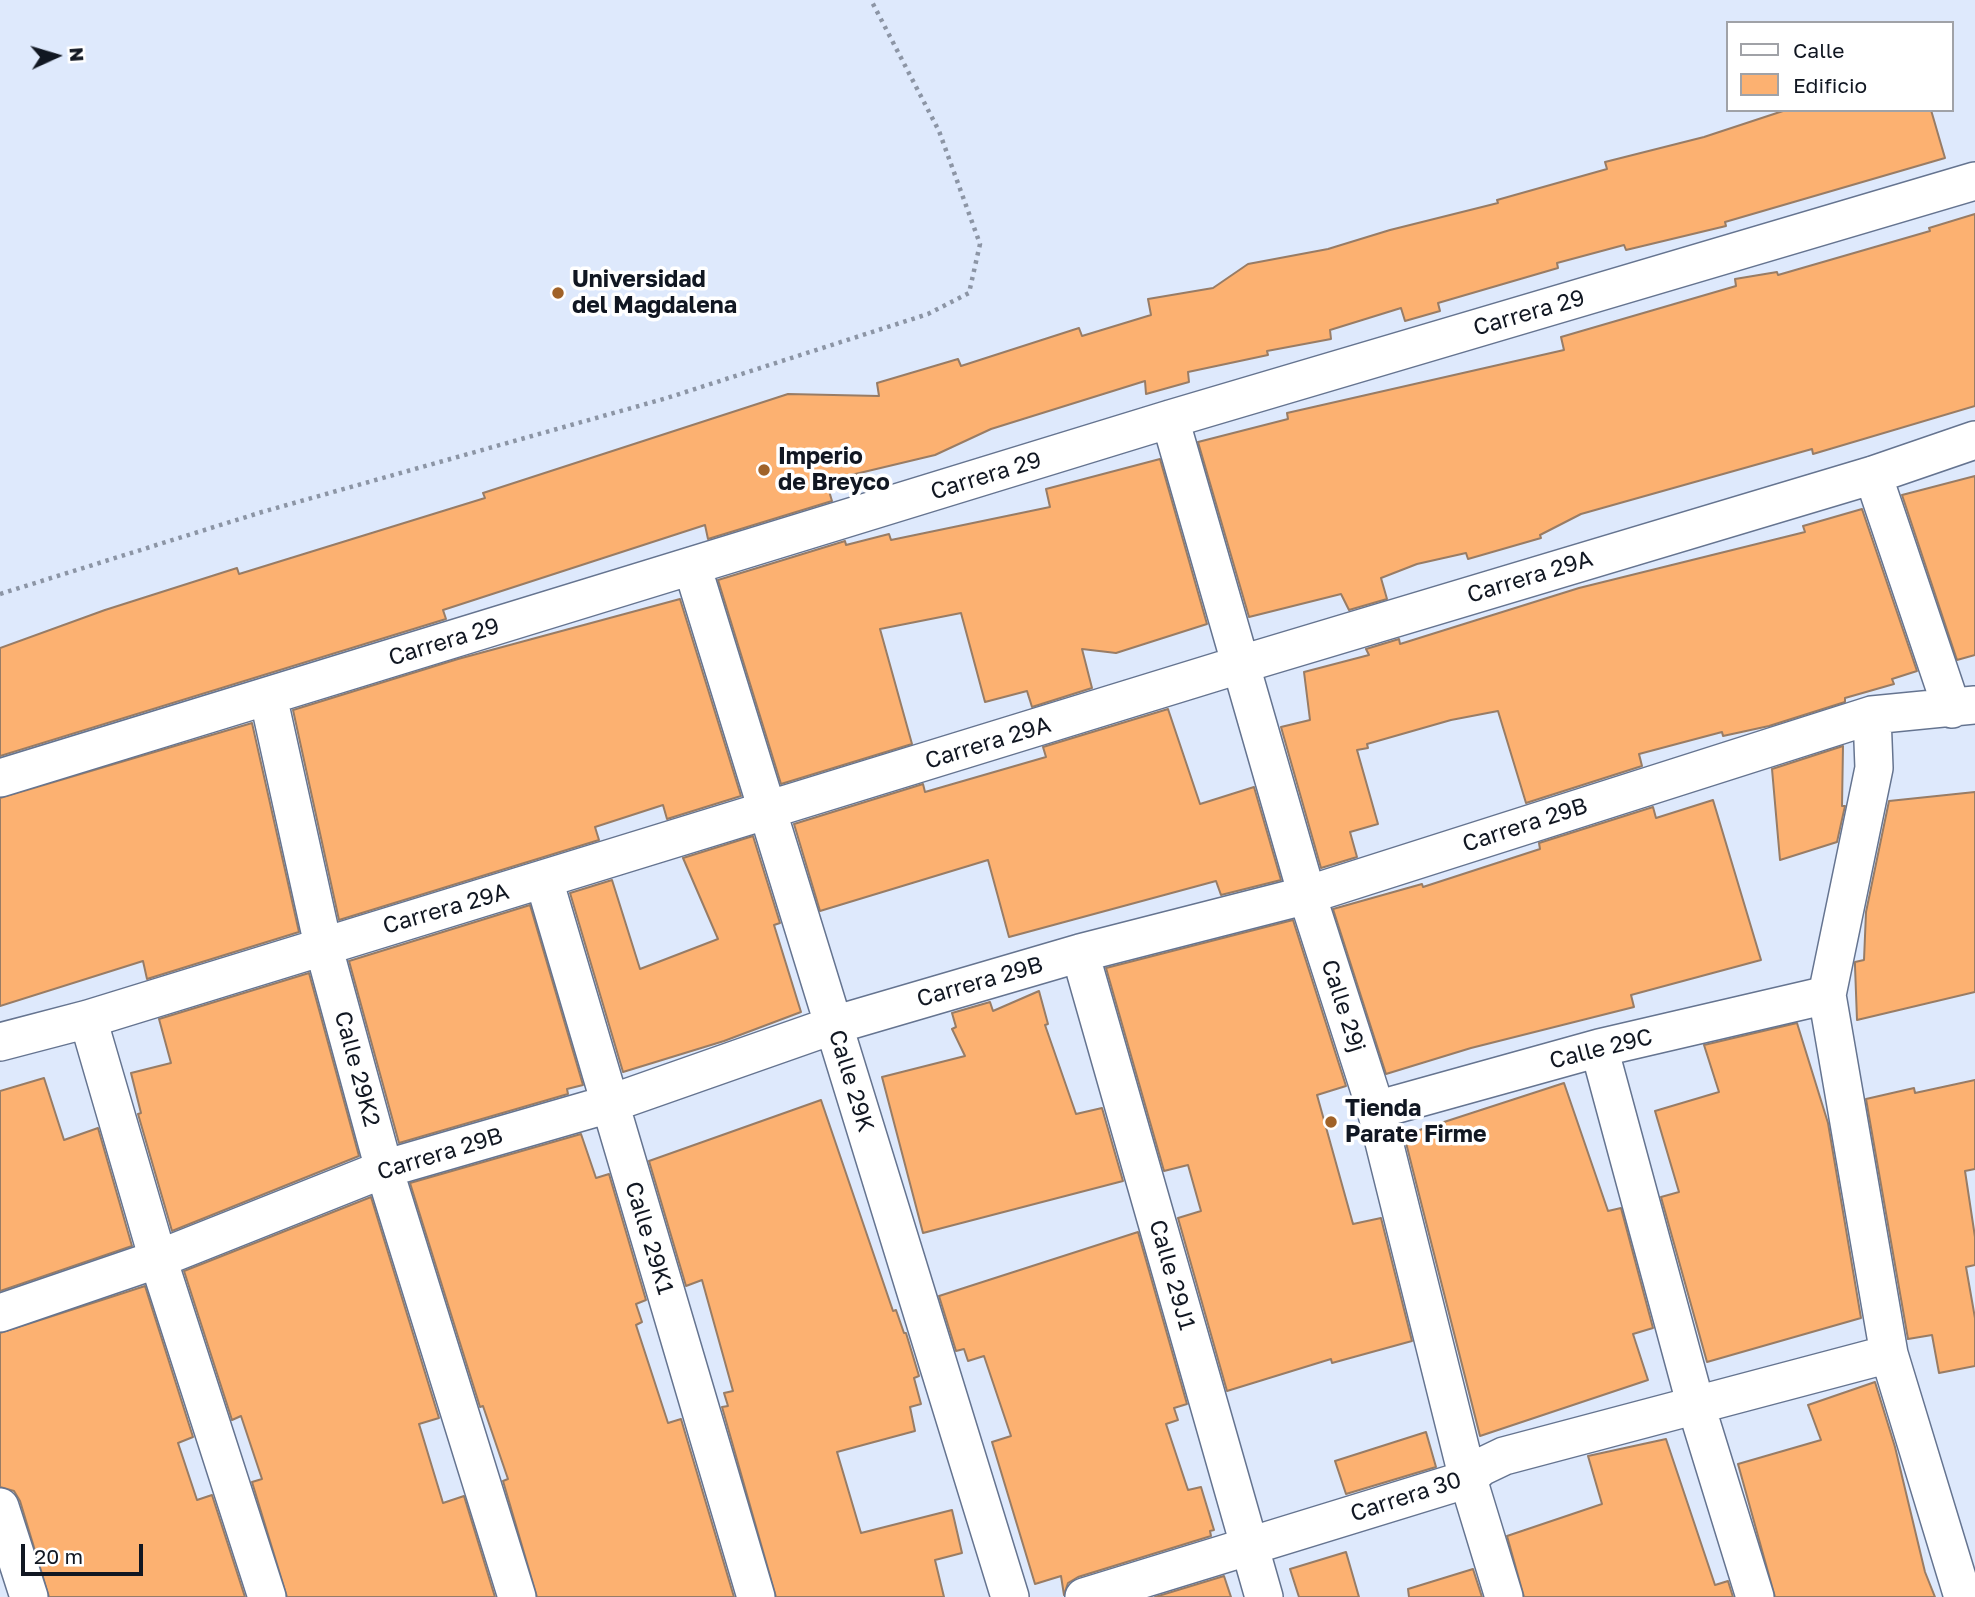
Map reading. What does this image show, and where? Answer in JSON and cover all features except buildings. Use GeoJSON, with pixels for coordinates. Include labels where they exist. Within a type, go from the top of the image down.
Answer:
{"type":"FeatureCollection","features":[{"type":"Feature","properties":{"kind":"street","name":"Carrera 29"},"geometry":{"type":"LineString","coordinates":[[0,778],[1170,419],[1975,181]]}},
{"type":"Feature","properties":{"kind":"street","name":"Calle 29j"},"geometry":{"type":"LineString","coordinates":[[1170,419],[1307,895],[1377,1110],[1468,1479],[1504,1597]]}},
{"type":"Feature","properties":{"kind":"street","name":"Carrera 29A"},"geometry":{"type":"LineString","coordinates":[[0,1042],[88,1019],[323,945],[768,812],[1241,664],[1873,475],[1975,440]]}},
{"type":"Feature","properties":{"kind":"street"},"geometry":{"type":"LineString","coordinates":[[1873,475],[1964,707]]}},
{"type":"Feature","properties":{"kind":"street","name":"Calle 29K"},"geometry":{"type":"LineString","coordinates":[[692,566],[1010,1597]]}},
{"type":"Feature","properties":{"kind":"street","name":"Calle 29K2"},"geometry":{"type":"LineString","coordinates":[[268,696],[323,945],[384,1169],[517,1597]]}},
{"type":"Feature","properties":{"kind":"street","name":"Carrera 29B"},"geometry":{"type":"LineString","coordinates":[[0,1313],[158,1259],[384,1169],[609,1104],[834,1025],[1080,953],[1307,895],[1872,715],[1964,707]]}},
{"type":"Feature","properties":{"kind":"street"},"geometry":{"type":"LineString","coordinates":[[1872,715],[1874,768],[1827,995],[1889,1354],[1963,1597]]}},
{"type":"Feature","properties":{"kind":"street","name":"Calle 29K1"},"geometry":{"type":"LineString","coordinates":[[544,880],[756,1597]]}},
{"type":"Feature","properties":{"kind":"street","name":"Calle 29J1"},"geometry":{"type":"LineString","coordinates":[[1080,953],[1265,1597]]}},
{"type":"Feature","properties":{"kind":"street","name":"Calle 29C"},"geometry":{"type":"LineString","coordinates":[[1377,1110],[1599,1048],[1827,995]]}},
{"type":"Feature","properties":{"kind":"street"},"geometry":{"type":"LineString","coordinates":[[88,1019],[158,1259],[267,1597]]}},
{"type":"Feature","properties":{"kind":"street"},"geometry":{"type":"LineString","coordinates":[[1599,1048],[1696,1406],[1755,1597]]}},
{"type":"Feature","properties":{"kind":"street","name":"Carrera 30"},"geometry":{"type":"LineString","coordinates":[[1084,1597],[1468,1479],[1481,1466],[1504,1455],[1889,1354]]}},
{"type":"Feature","properties":{"kind":"street"},"geometry":{"type":"LineString","coordinates":[[0,1507],[29,1597]]}},
{"type":"Feature","properties":{"kind":"path"},"geometry":{"type":"LineString","coordinates":[[0,594],[262,512],[667,398],[928,314],[969,293],[980,244],[939,131],[871,0]]}},
{"type":"Feature","properties":{"kind":"place","name":"Universidad del Magdalena"},"geometry":{"type":"Point","coordinates":[558,293]}},
{"type":"Feature","properties":{"kind":"place","name":"Imperio de Breyco"},"geometry":{"type":"Point","coordinates":[764,470]}},
{"type":"Feature","properties":{"kind":"place","name":"Tienda Parate Firme"},"geometry":{"type":"Point","coordinates":[1331,1122]}}]}
